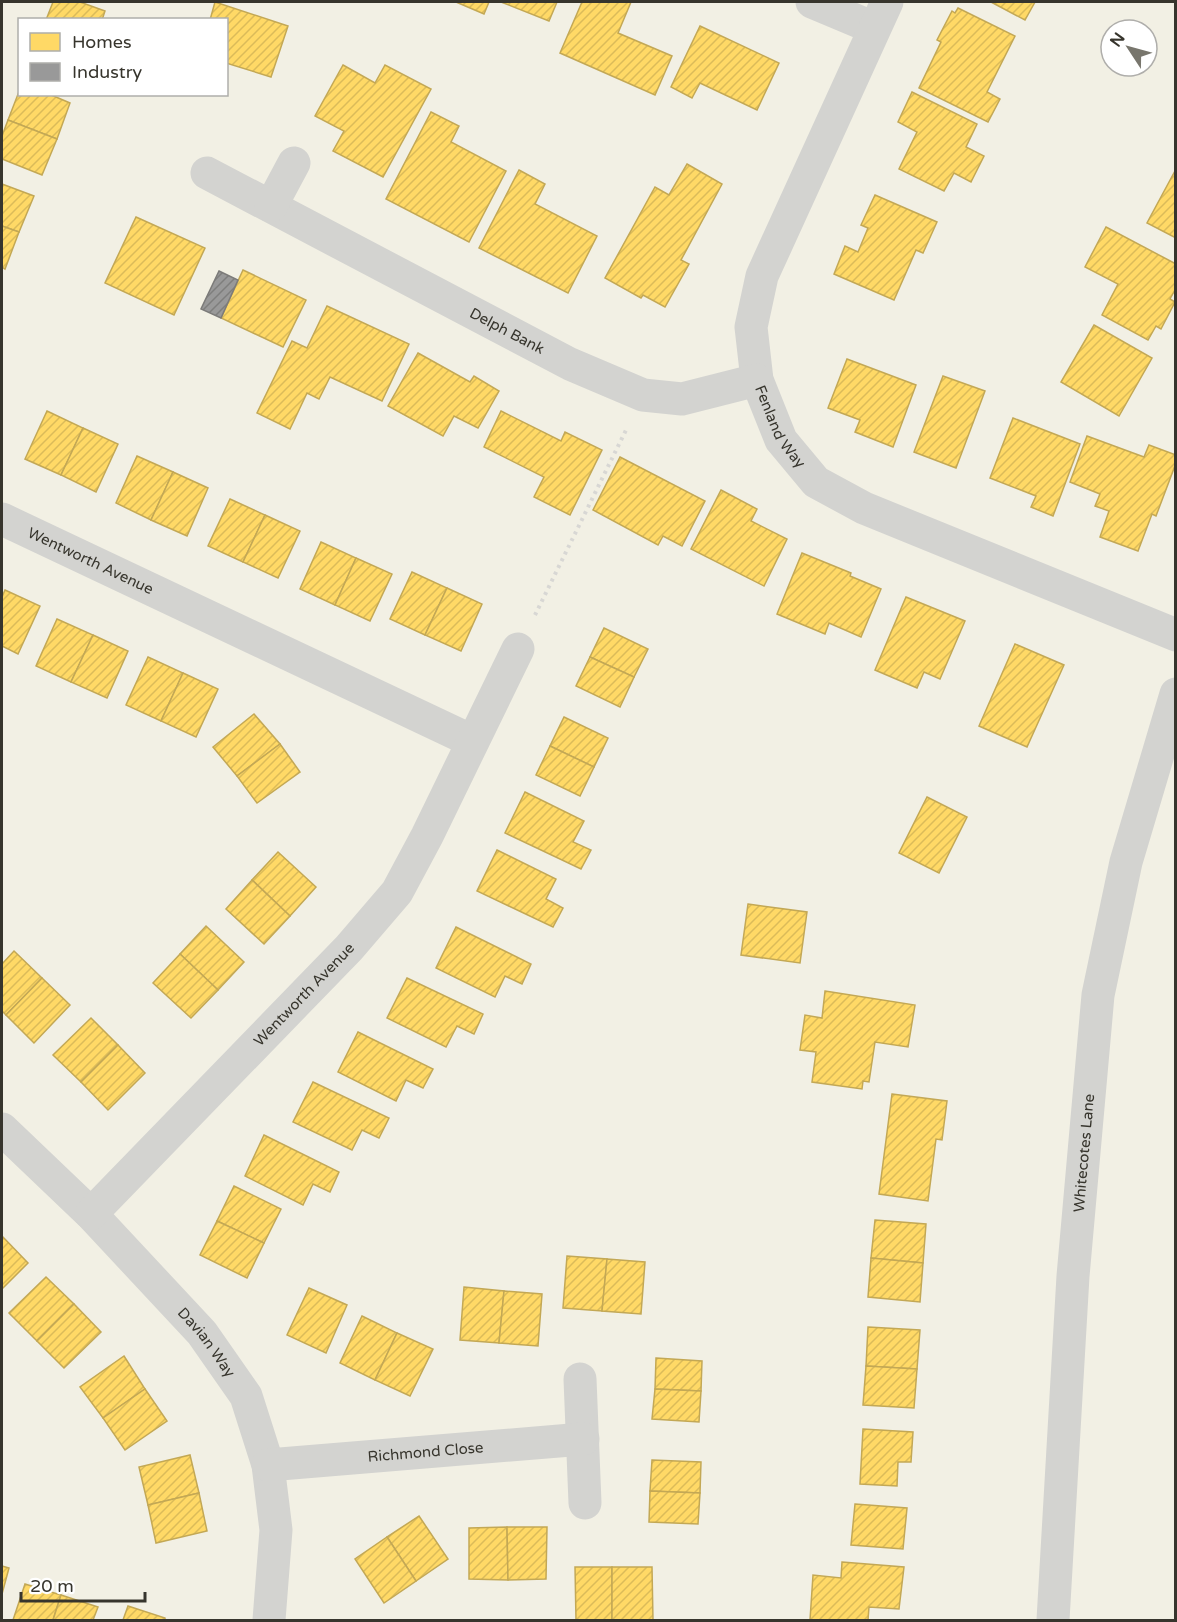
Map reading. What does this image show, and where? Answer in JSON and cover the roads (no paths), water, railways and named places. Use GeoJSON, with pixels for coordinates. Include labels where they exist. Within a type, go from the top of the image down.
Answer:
{"type":"FeatureCollection","features":[{"type":"Feature","properties":{"kind":"street"},"geometry":{"type":"LineString","coordinates":[[812,2],[881,15]]}},
{"type":"Feature","properties":{"kind":"street","name":"Fenland Way"},"geometry":{"type":"LineString","coordinates":[[881,15],[762,276],[751,327],[757,380],[781,440],[816,482],[864,508],[1176,635]]}},
{"type":"Feature","properties":{"kind":"street"},"geometry":{"type":"LineString","coordinates":[[271,206],[294,163]]}},
{"type":"Feature","properties":{"kind":"street","name":"Delph Bank"},"geometry":{"type":"LineString","coordinates":[[207,173],[570,364],[643,395],[682,399],[757,380]]}},
{"type":"Feature","properties":{"kind":"street","name":"Wentworth Avenue"},"geometry":{"type":"LineString","coordinates":[[2,519],[472,741]]}},
{"type":"Feature","properties":{"kind":"street","name":"Wentworth Avenue"},"geometry":{"type":"LineString","coordinates":[[91,1214],[349,948],[397,892],[428,836],[518,649]]}},
{"type":"Feature","properties":{"kind":"street","name":"Whitecotes Lane"},"geometry":{"type":"LineString","coordinates":[[1053,1620],[1073,1276],[1098,995],[1126,862],[1176,694]]}},
{"type":"Feature","properties":{"kind":"street","name":"Davian Way"},"geometry":{"type":"LineString","coordinates":[[2,1129],[91,1214],[202,1333],[246,1396],[268,1465],[276,1530],[269,1620]]}},
{"type":"Feature","properties":{"kind":"street"},"geometry":{"type":"LineString","coordinates":[[580,1378],[585,1503]]}},
{"type":"Feature","properties":{"kind":"street","name":"Richmond Close"},"geometry":{"type":"LineString","coordinates":[[268,1465],[583,1438]]}}]}
